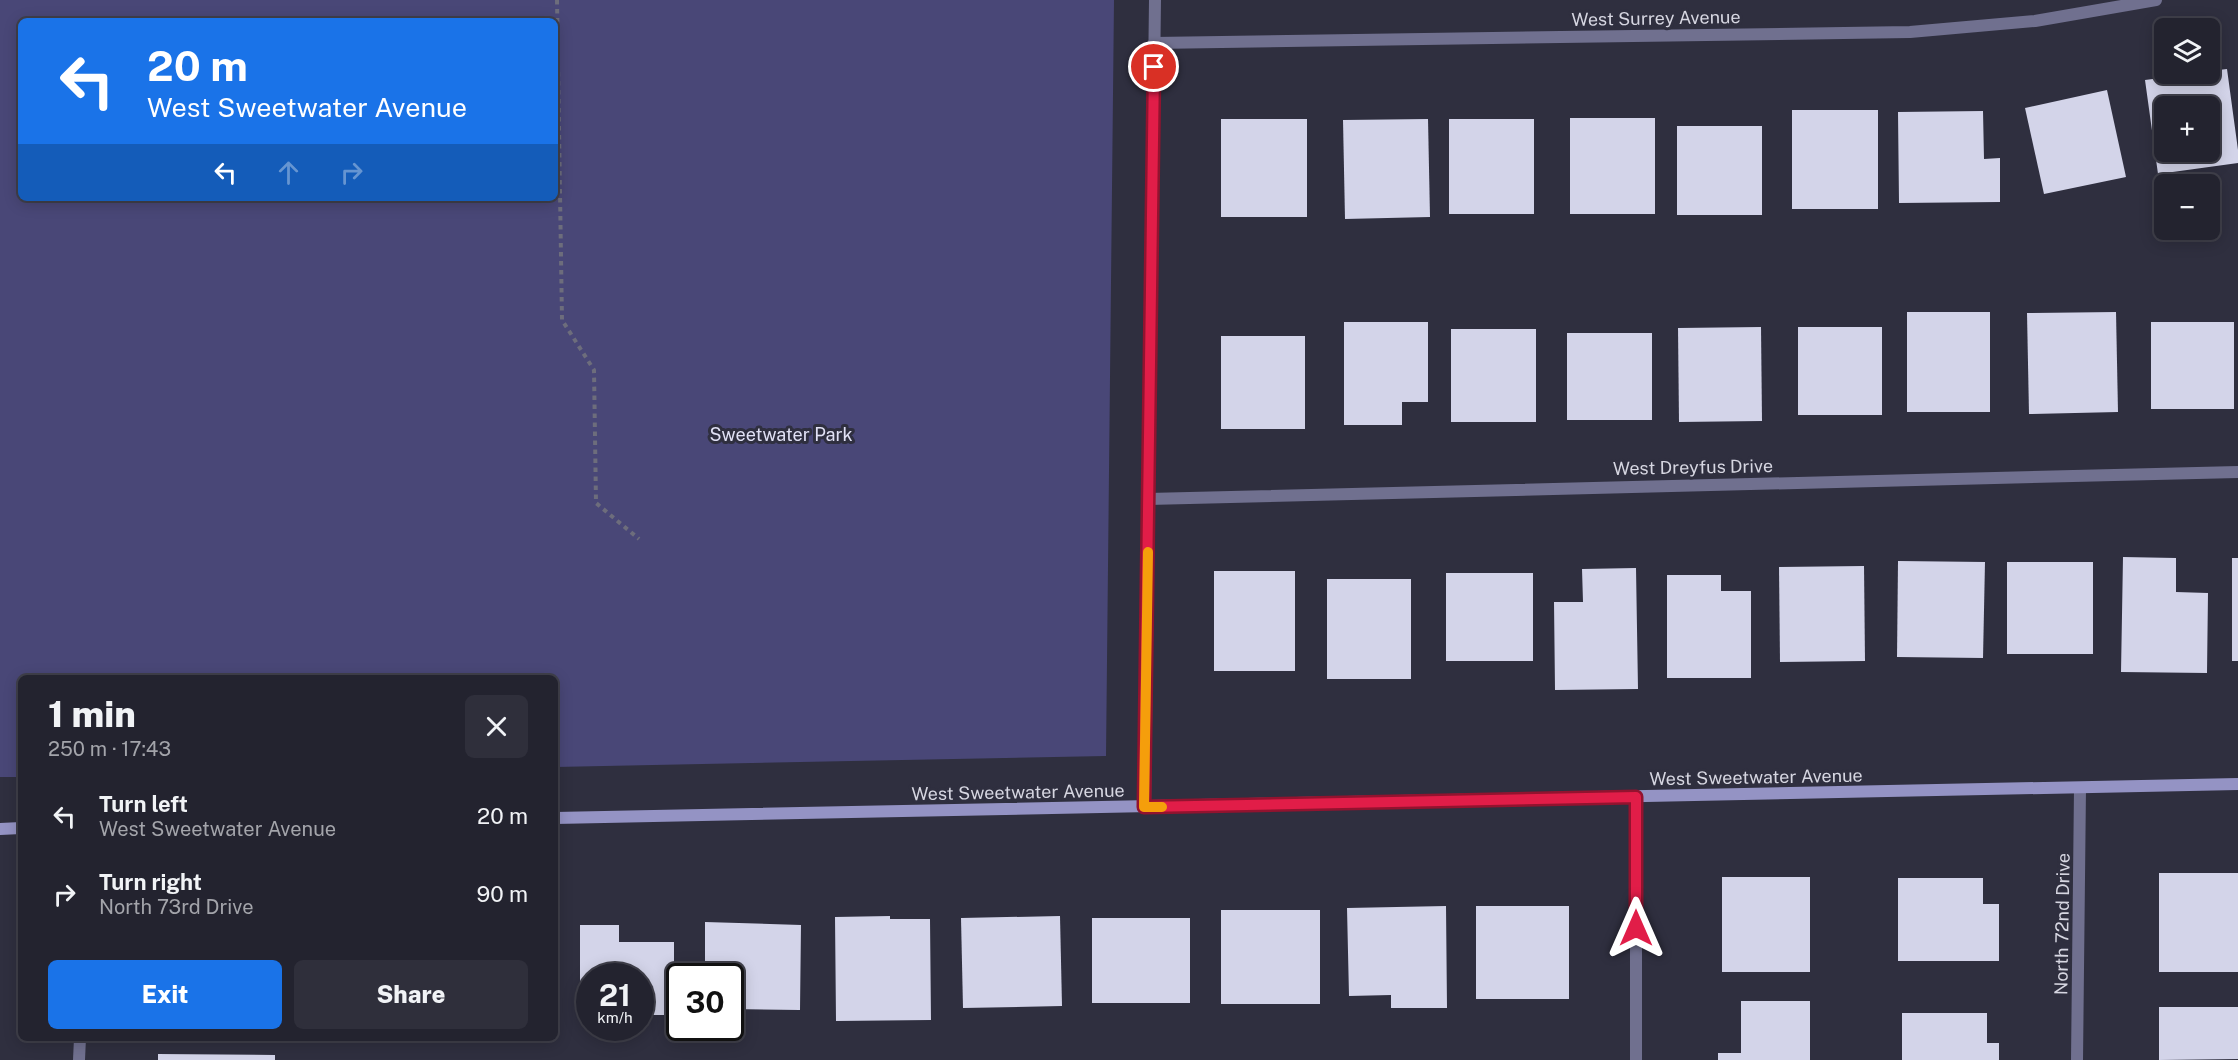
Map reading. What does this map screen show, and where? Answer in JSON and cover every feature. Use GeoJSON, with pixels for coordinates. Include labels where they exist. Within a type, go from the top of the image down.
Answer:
{"type":"FeatureCollection","features":[{"type":"Feature","properties":{"kind":"street"},"geometry":{"type":"LineString","coordinates":[[1144,807],[1155,0]]}},
{"type":"Feature","properties":{"kind":"street","name":"West Surrey Avenue"},"geometry":{"type":"LineString","coordinates":[[1154,43],[1910,32],[2035,21],[2157,0]]}},
{"type":"Feature","properties":{"kind":"street","name":"West Dreyfus Drive"},"geometry":{"type":"LineString","coordinates":[[1149,499],[2238,472]]}},
{"type":"Feature","properties":{"kind":"street","name":"West Sweetwater Avenue"},"geometry":{"type":"LineString","coordinates":[[558,818],[2238,784]]}},
{"type":"Feature","properties":{"kind":"street","name":"North 72nd Drive"},"geometry":{"type":"LineString","coordinates":[[2077,1060],[2080,788]]}},
{"type":"Feature","properties":{"kind":"street"},"geometry":{"type":"LineString","coordinates":[[1636,797],[1636,1060]]}},
{"type":"Feature","properties":{"kind":"street"},"geometry":{"type":"LineString","coordinates":[[0,829],[18,828]]}},
{"type":"Feature","properties":{"kind":"street"},"geometry":{"type":"LineString","coordinates":[[80,1041],[80,1060]]}},
{"type":"Feature","properties":{"kind":"path"},"geometry":{"type":"LineString","coordinates":[[557,0],[557,18]]}},
{"type":"Feature","properties":{"kind":"path"},"geometry":{"type":"LineString","coordinates":[[558,64],[562,320],[594,370],[596,503],[639,539]]}},
{"type":"Feature","properties":{"kind":"green space","name":"Sweetwater Park"},"geometry":{"type":"Polygon","coordinates":[[[0,0],[1114,0],[1106,756],[558,767],[558,675],[18,675],[18,777],[0,777],[0,0]]]}},
{"type":"Feature","properties":{"kind":"building"},"geometry":{"type":"Polygon","coordinates":[[[2227,69],[2238,163],[2158,174],[2156,162],[2220,162],[2220,96],[2154,96],[2154,145],[2145,80],[2154,79],[2154,84],[2220,84],[2220,70],[2227,69]]]}},
{"type":"Feature","properties":{"kind":"building"},"geometry":{"type":"Polygon","coordinates":[[[2107,90],[2126,177],[2044,194],[2025,108],[2107,90]]]}},
{"type":"Feature","properties":{"kind":"building"},"geometry":{"type":"Polygon","coordinates":[[[1792,110],[1878,110],[1878,209],[1792,209],[1792,110]]]}},
{"type":"Feature","properties":{"kind":"building"},"geometry":{"type":"Polygon","coordinates":[[[1983,111],[1984,159],[2000,158],[2000,202],[1899,203],[1898,112],[1983,111]]]}},
{"type":"Feature","properties":{"kind":"building"},"geometry":{"type":"Polygon","coordinates":[[[1570,118],[1655,118],[1655,214],[1570,214],[1570,118]]]}},
{"type":"Feature","properties":{"kind":"building"},"geometry":{"type":"Polygon","coordinates":[[[1221,119],[1307,119],[1307,217],[1221,217],[1221,119]]]}},
{"type":"Feature","properties":{"kind":"building"},"geometry":{"type":"Polygon","coordinates":[[[1428,119],[1430,217],[1345,219],[1343,120],[1428,119]]]}},
{"type":"Feature","properties":{"kind":"building"},"geometry":{"type":"Polygon","coordinates":[[[1449,119],[1534,119],[1534,214],[1449,214],[1449,119]]]}},
{"type":"Feature","properties":{"kind":"building"},"geometry":{"type":"Polygon","coordinates":[[[1677,126],[1762,126],[1762,215],[1677,215],[1677,126]]]}},
{"type":"Feature","properties":{"kind":"building"},"geometry":{"type":"Polygon","coordinates":[[[1907,312],[1990,312],[1990,412],[1907,412],[1907,312]]]}},
{"type":"Feature","properties":{"kind":"building"},"geometry":{"type":"Polygon","coordinates":[[[2116,312],[2118,412],[2029,414],[2027,313],[2116,312]]]}},
{"type":"Feature","properties":{"kind":"building"},"geometry":{"type":"Polygon","coordinates":[[[1344,322],[1428,322],[1428,402],[1402,402],[1402,425],[1344,425],[1344,322]]]}},
{"type":"Feature","properties":{"kind":"building"},"geometry":{"type":"Polygon","coordinates":[[[2151,322],[2234,322],[2234,409],[2151,409],[2151,322]]]}},
{"type":"Feature","properties":{"kind":"building"},"geometry":{"type":"Polygon","coordinates":[[[1761,327],[1762,421],[1679,422],[1678,328],[1761,327]]]}},
{"type":"Feature","properties":{"kind":"building"},"geometry":{"type":"Polygon","coordinates":[[[1798,327],[1882,327],[1882,415],[1798,415],[1798,327]]]}},
{"type":"Feature","properties":{"kind":"building"},"geometry":{"type":"Polygon","coordinates":[[[1451,329],[1536,329],[1536,422],[1451,422],[1451,329]]]}},
{"type":"Feature","properties":{"kind":"building"},"geometry":{"type":"Polygon","coordinates":[[[1567,333],[1652,333],[1652,420],[1567,420],[1567,333]]]}},
{"type":"Feature","properties":{"kind":"building"},"geometry":{"type":"Polygon","coordinates":[[[1221,336],[1305,336],[1305,429],[1221,429],[1221,336]]]}},
{"type":"Feature","properties":{"kind":"building"},"geometry":{"type":"Polygon","coordinates":[[[2123,557],[2176,558],[2176,592],[2208,593],[2207,673],[2121,672],[2123,557]]]}},
{"type":"Feature","properties":{"kind":"building"},"geometry":{"type":"Polygon","coordinates":[[[2232,558],[2238,558],[2238,661],[2232,661],[2232,558]]]}},
{"type":"Feature","properties":{"kind":"building"},"geometry":{"type":"Polygon","coordinates":[[[1898,561],[1985,562],[1983,658],[1897,657],[1898,561]]]}},
{"type":"Feature","properties":{"kind":"building"},"geometry":{"type":"Polygon","coordinates":[[[2007,562],[2093,562],[2093,654],[2007,654],[2007,562]]]}},
{"type":"Feature","properties":{"kind":"building"},"geometry":{"type":"Polygon","coordinates":[[[1864,566],[1865,661],[1780,662],[1779,567],[1864,566]]]}},
{"type":"Feature","properties":{"kind":"building"},"geometry":{"type":"Polygon","coordinates":[[[1636,568],[1638,689],[1555,690],[1554,602],[1583,602],[1582,569],[1636,568]]]}},
{"type":"Feature","properties":{"kind":"building"},"geometry":{"type":"Polygon","coordinates":[[[1214,571],[1295,571],[1295,671],[1214,671],[1214,571]]]}},
{"type":"Feature","properties":{"kind":"building"},"geometry":{"type":"Polygon","coordinates":[[[1446,573],[1533,573],[1533,661],[1446,661],[1446,573]]]}},
{"type":"Feature","properties":{"kind":"building"},"geometry":{"type":"Polygon","coordinates":[[[1667,575],[1721,575],[1721,591],[1751,591],[1751,678],[1667,678],[1667,575]]]}},
{"type":"Feature","properties":{"kind":"building"},"geometry":{"type":"Polygon","coordinates":[[[1327,579],[1411,579],[1411,679],[1327,679],[1327,579]]]}},
{"type":"Feature","properties":{"kind":"building"},"geometry":{"type":"Polygon","coordinates":[[[2159,873],[2238,873],[2238,972],[2159,972],[2159,873]]]}},
{"type":"Feature","properties":{"kind":"building"},"geometry":{"type":"Polygon","coordinates":[[[1722,877],[1810,877],[1810,972],[1722,972],[1722,877]]]}},
{"type":"Feature","properties":{"kind":"building"},"geometry":{"type":"Polygon","coordinates":[[[1898,878],[1983,878],[1983,904],[1999,904],[1999,961],[1898,961],[1898,878]]]}},
{"type":"Feature","properties":{"kind":"building"},"geometry":{"type":"Polygon","coordinates":[[[1446,906],[1447,1008],[1391,1008],[1391,995],[1349,996],[1347,908],[1446,906]]]}},
{"type":"Feature","properties":{"kind":"building"},"geometry":{"type":"Polygon","coordinates":[[[1476,906],[1569,906],[1569,999],[1476,999],[1476,906]]]}},
{"type":"Feature","properties":{"kind":"building"},"geometry":{"type":"Polygon","coordinates":[[[1221,910],[1320,910],[1320,1004],[1221,1004],[1221,910]]]}},
{"type":"Feature","properties":{"kind":"building"},"geometry":{"type":"Polygon","coordinates":[[[890,916],[890,919],[930,919],[931,1020],[836,1021],[835,917],[890,916]]]}},
{"type":"Feature","properties":{"kind":"building"},"geometry":{"type":"Polygon","coordinates":[[[1060,916],[1062,1006],[963,1008],[961,918],[1060,916]]]}},
{"type":"Feature","properties":{"kind":"building"},"geometry":{"type":"Polygon","coordinates":[[[1092,918],[1190,918],[1190,1003],[1092,1003],[1092,918]]]}},
{"type":"Feature","properties":{"kind":"building"},"geometry":{"type":"Polygon","coordinates":[[[705,922],[801,925],[800,1010],[744,1009],[744,963],[705,963],[705,922]]]}},
{"type":"Feature","properties":{"kind":"building"},"geometry":{"type":"Polygon","coordinates":[[[580,925],[619,925],[619,942],[674,942],[674,963],[666,963],[666,1015],[654,1015],[654,963],[580,963],[580,925]]]}},
{"type":"Feature","properties":{"kind":"building"},"geometry":{"type":"Polygon","coordinates":[[[1741,1001],[1810,1001],[1810,1060],[1718,1060],[1718,1053],[1741,1053],[1741,1001]]]}},
{"type":"Feature","properties":{"kind":"building"},"geometry":{"type":"Polygon","coordinates":[[[2159,1007],[2238,1007],[2238,1059],[2159,1060],[2159,1007]]]}},
{"type":"Feature","properties":{"kind":"building"},"geometry":{"type":"Polygon","coordinates":[[[1902,1013],[1987,1013],[1987,1043],[1999,1043],[1999,1060],[1902,1060],[1902,1013]]]}},
{"type":"Feature","properties":{"kind":"building"},"geometry":{"type":"Polygon","coordinates":[[[158,1054],[275,1055],[275,1060],[158,1060],[158,1054]]]}},
{"type":"Feature","properties":{"kind":"slow traffic"},"geometry":{"type":"LineString","coordinates":[[1148,552],[1144,807],[1162,807]]}},
{"type":"Feature","properties":{"kind":"route"},"geometry":{"type":"LineString","coordinates":[[1154,67],[1144,807],[1636,797],[1636,928]]}}]}
